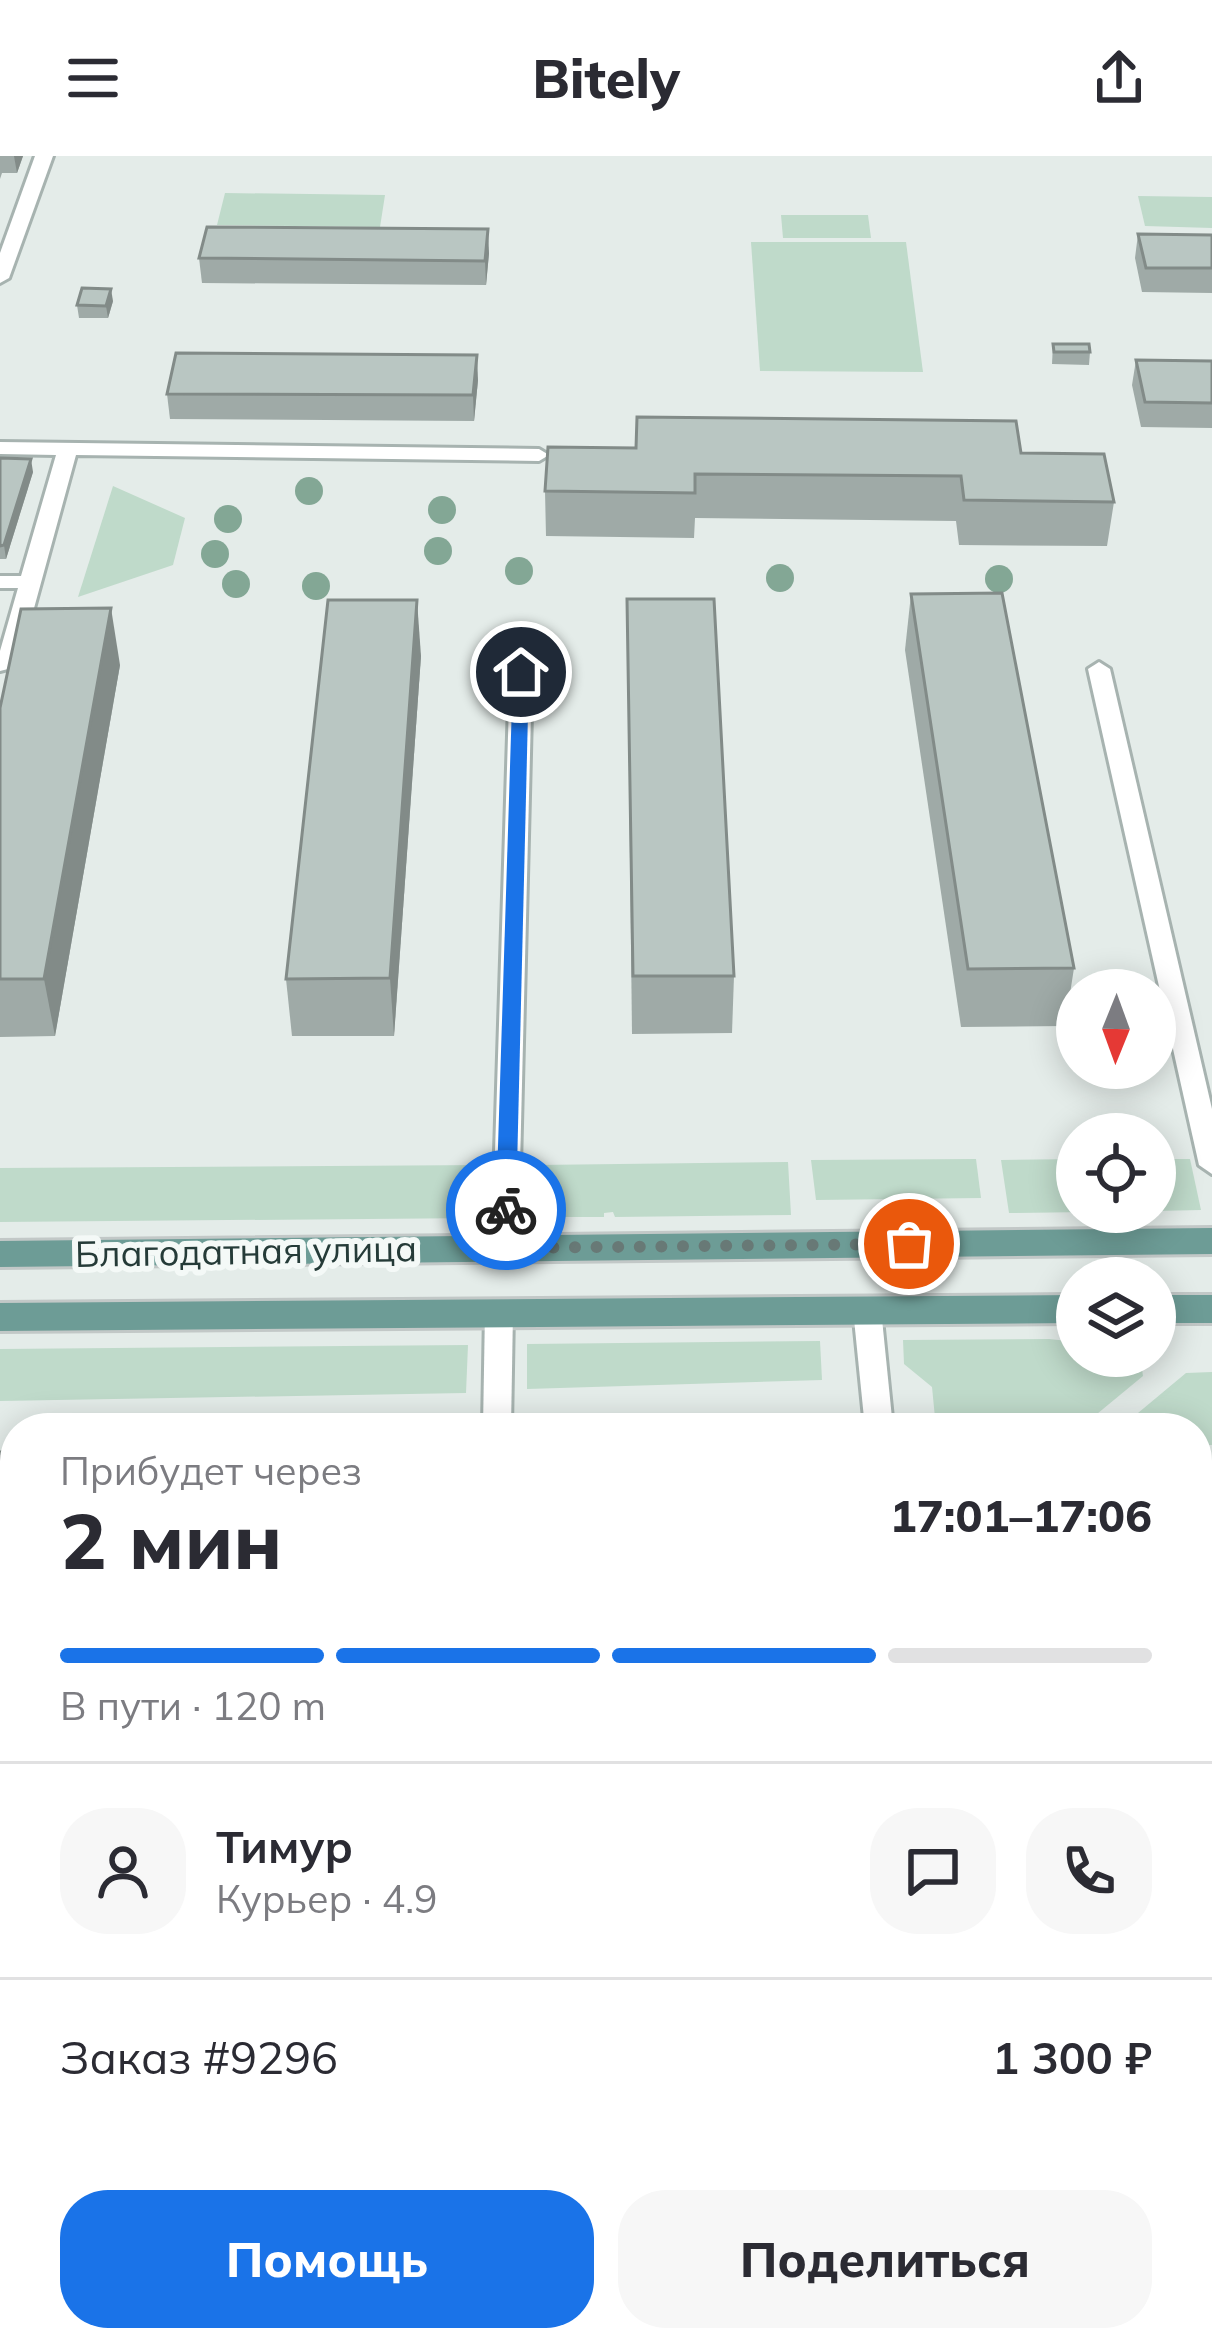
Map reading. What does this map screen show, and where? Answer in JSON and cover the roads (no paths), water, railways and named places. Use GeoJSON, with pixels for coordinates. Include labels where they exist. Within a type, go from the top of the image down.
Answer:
{"type":"FeatureCollection","features":[{"type":"Feature","properties":{"kind":"main road","name":"Благодатная улица"},"geometry":{"type":"LineString","coordinates":[[0,1254],[1212,1241]]}},
{"type":"Feature","properties":{"kind":"main road","name":"Благодатная улица"},"geometry":{"type":"LineString","coordinates":[[0,1317],[1056,1309]]}},
{"type":"Feature","properties":{"kind":"main road"},"geometry":{"type":"LineString","coordinates":[[1176,1309],[1212,1309]]}},
{"type":"Feature","properties":{"kind":"lane"},"geometry":{"type":"LineString","coordinates":[[0,278],[44,156]]}},
{"type":"Feature","properties":{"kind":"lane"},"geometry":{"type":"LineString","coordinates":[[0,448],[539,455]]}},
{"type":"Feature","properties":{"kind":"lane"},"geometry":{"type":"LineString","coordinates":[[0,664],[10,652],[67,450]]}},
{"type":"Feature","properties":{"kind":"lane"},"geometry":{"type":"LineString","coordinates":[[0,582],[30,582]]}},
{"type":"Feature","properties":{"kind":"lane"},"geometry":{"type":"LineString","coordinates":[[1100,669],[1212,1165]]}},
{"type":"Feature","properties":{"kind":"lane"},"geometry":{"type":"LineString","coordinates":[[505,1248],[521,672]]}},
{"type":"Feature","properties":{"kind":"lane"},"geometry":{"type":"LineString","coordinates":[[867,1309],[877,1413]]}},
{"type":"Feature","properties":{"kind":"lane"},"geometry":{"type":"LineString","coordinates":[[497,1413],[499,1310]]}}]}
